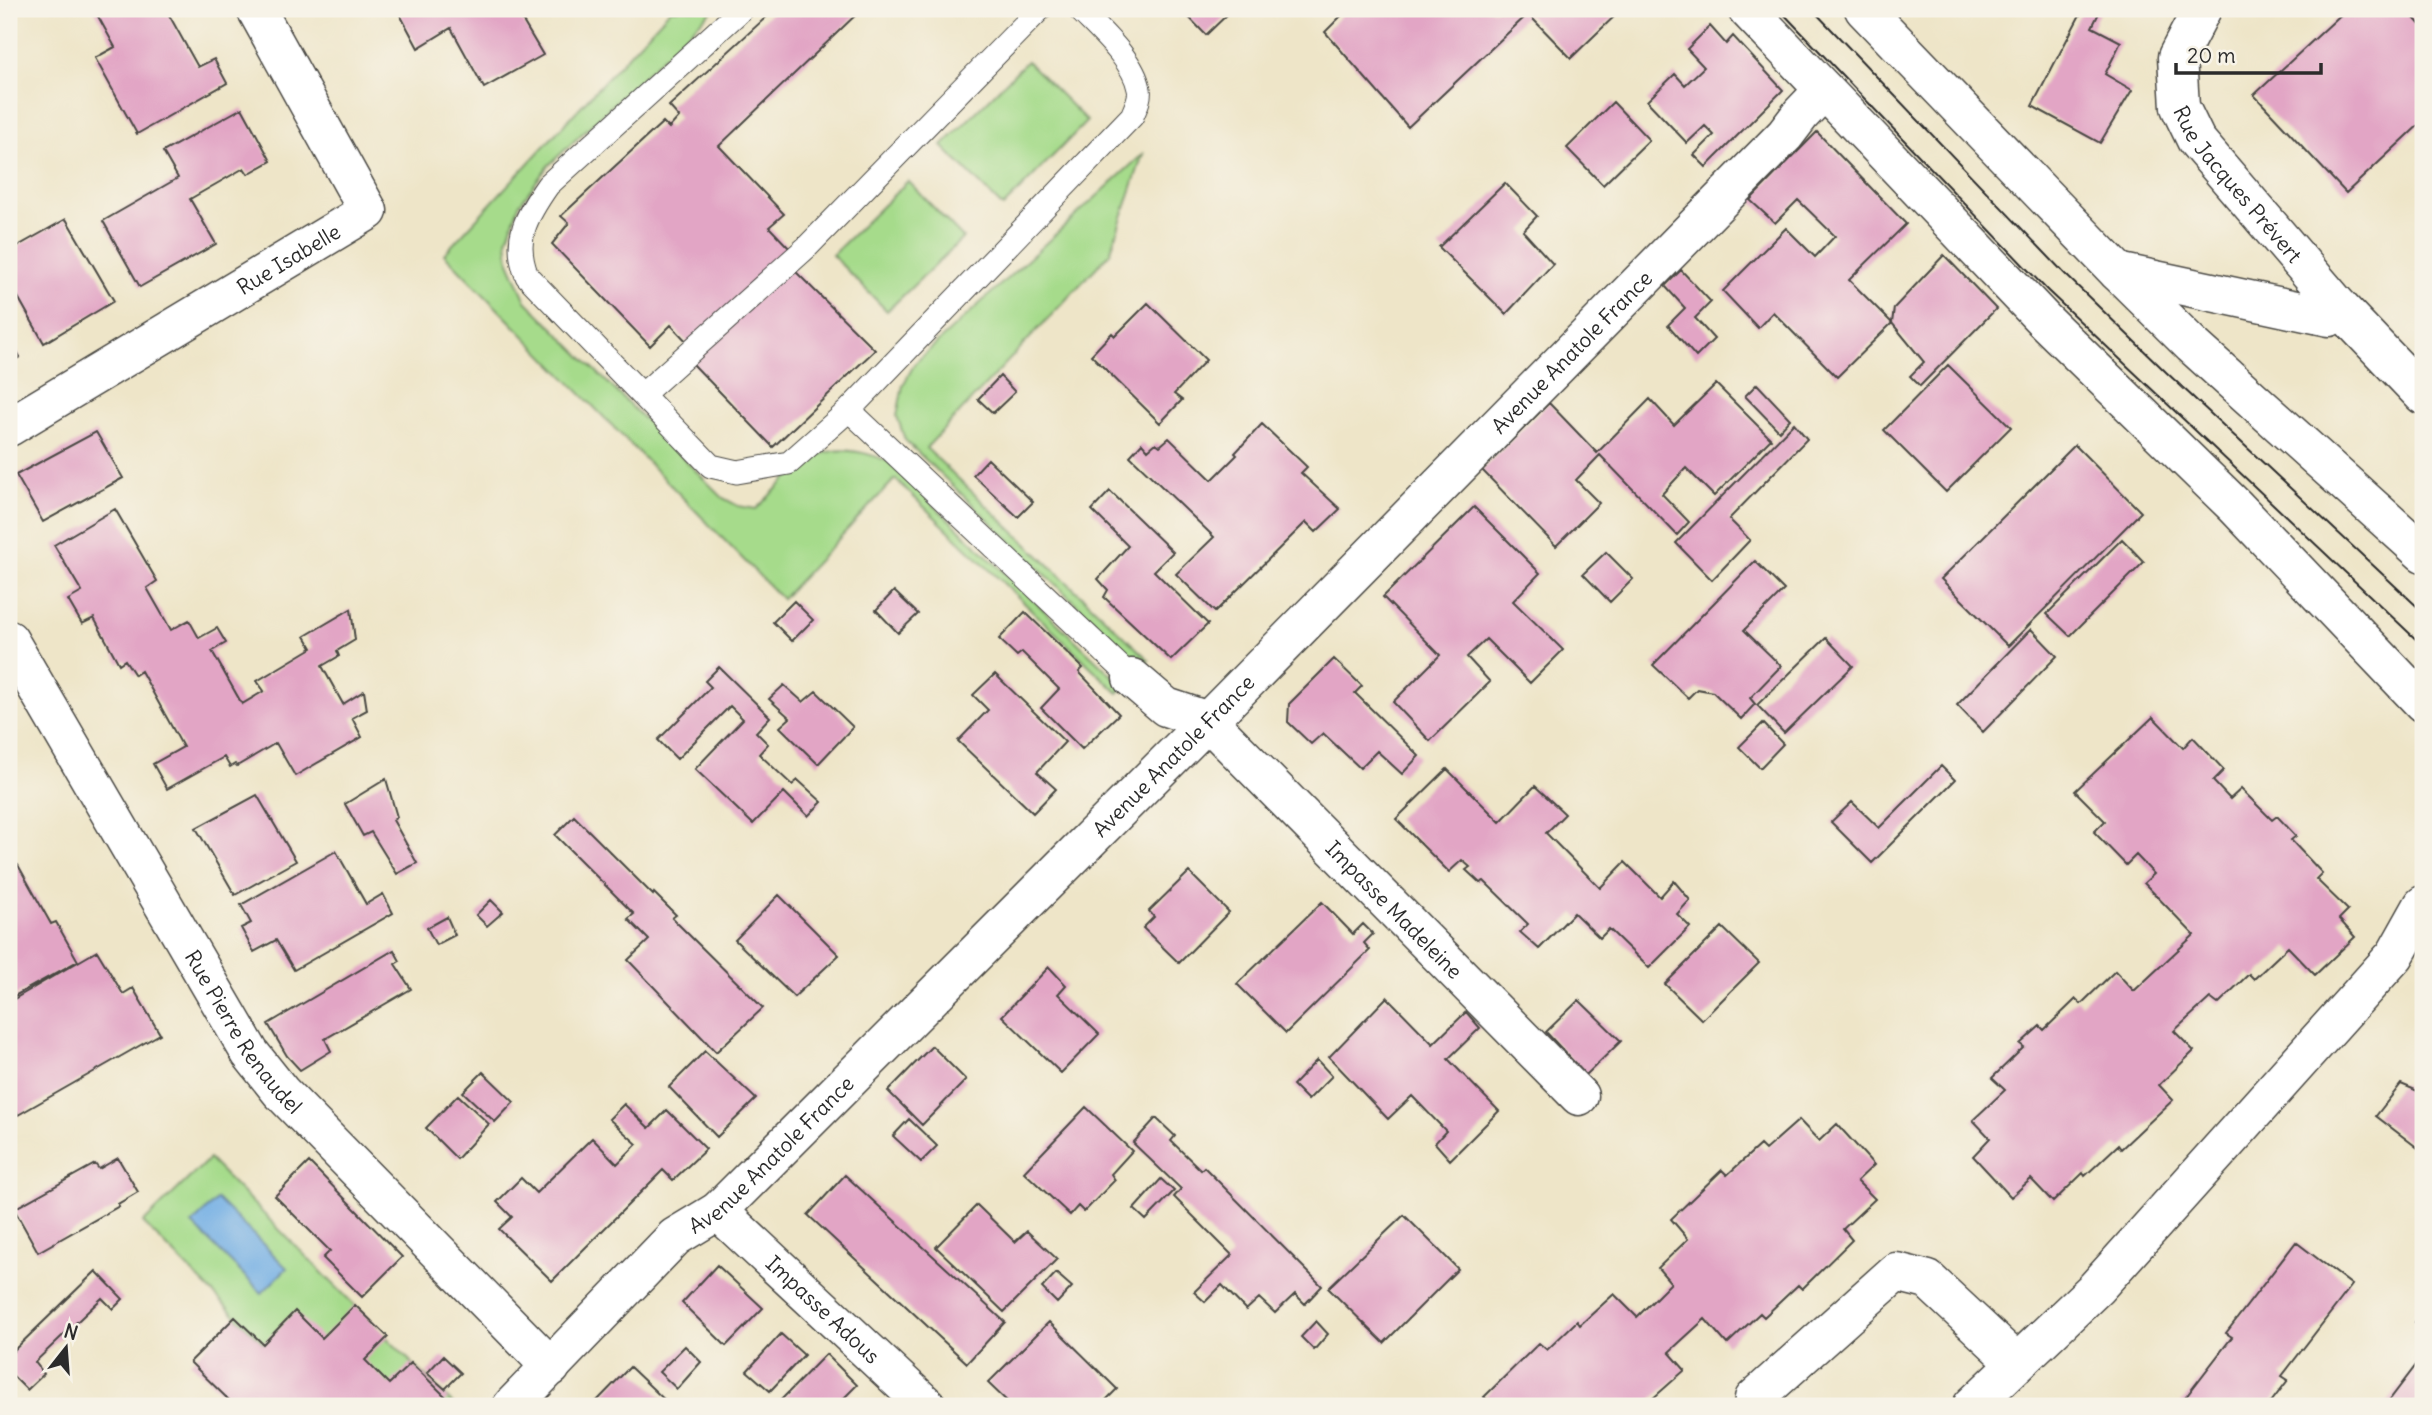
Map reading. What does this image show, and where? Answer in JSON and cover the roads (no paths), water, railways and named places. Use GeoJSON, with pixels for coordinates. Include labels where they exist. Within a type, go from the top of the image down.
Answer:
{"type":"FeatureCollection","features":[{"type":"Feature","properties":{"kind":"street","name":"Rue Isabelle"},"geometry":{"type":"LineString","coordinates":[[9,427],[369,211],[256,9]]}},
{"type":"Feature","properties":{"kind":"street"},"geometry":{"type":"LineString","coordinates":[[1747,9],[2044,320],[2235,506],[2423,703]]}},
{"type":"Feature","properties":{"kind":"street"},"geometry":{"type":"LineString","coordinates":[[1864,9],[2118,272],[2193,345],[2423,553]]}},
{"type":"Feature","properties":{"kind":"street","name":"Rue Jacques Prévert"},"geometry":{"type":"LineString","coordinates":[[2202,9],[2177,57],[2180,107],[2196,140],[2339,306],[2423,395]]}},
{"type":"Feature","properties":{"kind":"street","name":"Avenue Anatole France"},"geometry":{"type":"LineString","coordinates":[[512,1406],[675,1237],[718,1211],[1208,721],[1776,144],[1824,90]]}},
{"type":"Feature","properties":{"kind":"street"},"geometry":{"type":"LineString","coordinates":[[2118,272],[2329,317],[2339,306]]}},
{"type":"Feature","properties":{"kind":"street","name":"Rue Pierre Renaudel"},"geometry":{"type":"LineString","coordinates":[[9,640],[250,1053],[281,1092],[551,1367]]}},
{"type":"Feature","properties":{"kind":"street"},"geometry":{"type":"LineString","coordinates":[[1132,678],[1166,707],[1208,721]]}},
{"type":"Feature","properties":{"kind":"street","name":"Impasse Madeleine"},"geometry":{"type":"LineString","coordinates":[[1208,721],[1579,1096]]}},
{"type":"Feature","properties":{"kind":"street"},"geometry":{"type":"LineString","coordinates":[[1972,1406],[2096,1288],[2409,944],[2423,905]]}},
{"type":"Feature","properties":{"kind":"street","name":"Impasse Adous"},"geometry":{"type":"LineString","coordinates":[[718,1211],[927,1406]]}},
{"type":"Feature","properties":{"kind":"street"},"geometry":{"type":"LineString","coordinates":[[1753,1406],[1754,1399],[1896,1272],[1928,1280],[2017,1363]]}},
{"type":"Feature","properties":{"kind":"lane"},"geometry":{"type":"LineString","coordinates":[[743,9],[548,185],[530,211],[522,229],[520,259],[527,276],[711,466],[737,472],[789,463],[849,411],[1132,116],[1140,92],[1132,71],[1111,42],[1079,9]]}},
{"type":"Feature","properties":{"kind":"lane"},"geometry":{"type":"LineString","coordinates":[[643,394],[807,247],[1041,9]]}},
{"type":"Feature","properties":{"kind":"lane"},"geometry":{"type":"LineString","coordinates":[[849,411],[1132,678]]}},
{"type":"Feature","properties":{"kind":"water"},"geometry":{"type":"Polygon","coordinates":[[[217,1199],[287,1268],[262,1293],[192,1224],[217,1199]]]}},
{"type":"Feature","properties":{"kind":"tram line"},"geometry":{"type":"LineString","coordinates":[[1779,9],[2048,291],[2423,646]]}},
{"type":"Feature","properties":{"kind":"tram line"},"geometry":{"type":"LineString","coordinates":[[1812,9],[2065,274],[2423,612]]}}]}
